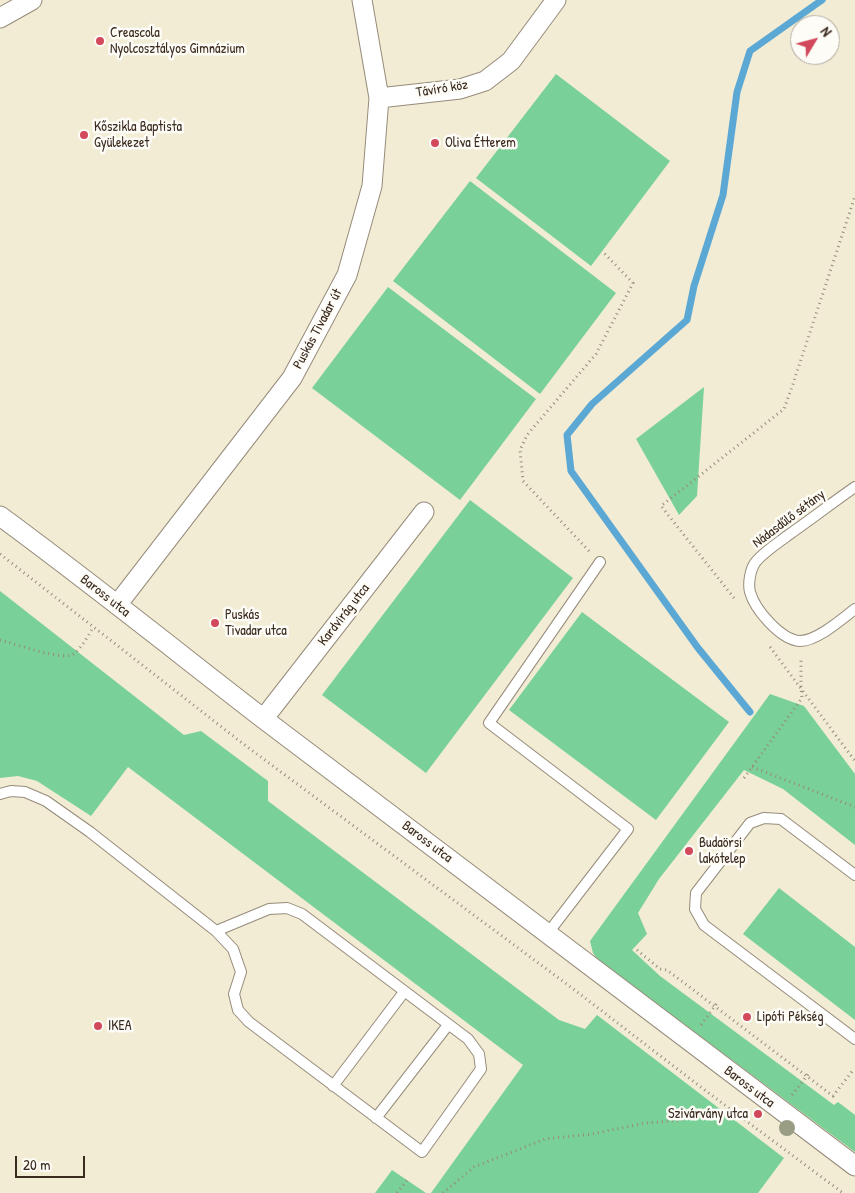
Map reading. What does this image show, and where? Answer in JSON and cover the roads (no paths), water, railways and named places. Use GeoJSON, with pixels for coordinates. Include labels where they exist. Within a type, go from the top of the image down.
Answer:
{"type":"FeatureCollection","features":[{"type":"Feature","properties":{"kind":"street"},"geometry":{"type":"LineString","coordinates":[[0,18],[32,0]]}},
{"type":"Feature","properties":{"kind":"street","name":"Puskás Tivadar út"},"geometry":{"type":"LineString","coordinates":[[117,605],[292,378],[347,275],[372,186],[380,98],[362,0]]}},
{"type":"Feature","properties":{"kind":"street","name":"Távíró köz"},"geometry":{"type":"LineString","coordinates":[[380,98],[460,89],[485,80],[511,61],[556,0]]}},
{"type":"Feature","properties":{"kind":"street","name":"Kardvirág utca"},"geometry":{"type":"LineString","coordinates":[[264,718],[424,512]]}},
{"type":"Feature","properties":{"kind":"street","name":"Baross utca"},"geometry":{"type":"LineString","coordinates":[[0,516],[855,1166]]}},
{"type":"Feature","properties":{"kind":"lane","name":"Nádasdűlő sétány"},"geometry":{"type":"LineString","coordinates":[[855,487],[776,544],[755,563],[750,584],[750,592],[756,603],[775,629],[788,639],[802,641],[825,632],[855,609]]}},
{"type":"Feature","properties":{"kind":"lane"},"geometry":{"type":"LineString","coordinates":[[548,934],[628,828],[489,723],[600,562]]}},
{"type":"Feature","properties":{"kind":"lane"},"geometry":{"type":"LineString","coordinates":[[0,794],[11,791],[25,792],[46,801],[90,832],[216,931],[233,949],[241,972],[234,994],[238,1010],[249,1022],[422,1152],[481,1069],[479,1054],[468,1039],[302,914],[287,908],[269,909],[216,931]]}},
{"type":"Feature","properties":{"kind":"lane"},"geometry":{"type":"LineString","coordinates":[[855,875],[781,819],[764,818],[750,823],[696,893],[695,909],[704,925],[855,1040]]}},
{"type":"Feature","properties":{"kind":"lane"},"geometry":{"type":"LineString","coordinates":[[333,1086],[404,992]]}},
{"type":"Feature","properties":{"kind":"lane"},"geometry":{"type":"LineString","coordinates":[[376,1118],[448,1025]]}},
{"type":"Feature","properties":{"kind":"waterway"},"geometry":{"type":"LineString","coordinates":[[750,712],[698,648],[571,471],[567,435],[592,404],[687,320],[694,286],[723,195],[737,92],[750,51],[822,0]]}},
{"type":"Feature","properties":{"kind":"place","name":"Creascola Nyolcosztályos Gimnázium"},"geometry":{"type":"Point","coordinates":[100,41]}},
{"type":"Feature","properties":{"kind":"place","name":"Kőszikla Baptista Gyülekezet"},"geometry":{"type":"Point","coordinates":[84,135]}},
{"type":"Feature","properties":{"kind":"place","name":"Oliva Étterem"},"geometry":{"type":"Point","coordinates":[435,143]}},
{"type":"Feature","properties":{"kind":"place","name":"Puskás Tivadar utca"},"geometry":{"type":"Point","coordinates":[215,623]}},
{"type":"Feature","properties":{"kind":"place","name":"Budaörsi lakótelep"},"geometry":{"type":"Point","coordinates":[689,851]}},
{"type":"Feature","properties":{"kind":"place","name":"Lipóti Pékség"},"geometry":{"type":"Point","coordinates":[747,1017]}},
{"type":"Feature","properties":{"kind":"place","name":"IKEA"},"geometry":{"type":"Point","coordinates":[98,1026]}},
{"type":"Feature","properties":{"kind":"place","name":"Szivárvány utca"},"geometry":{"type":"Point","coordinates":[758,1114]}}]}
